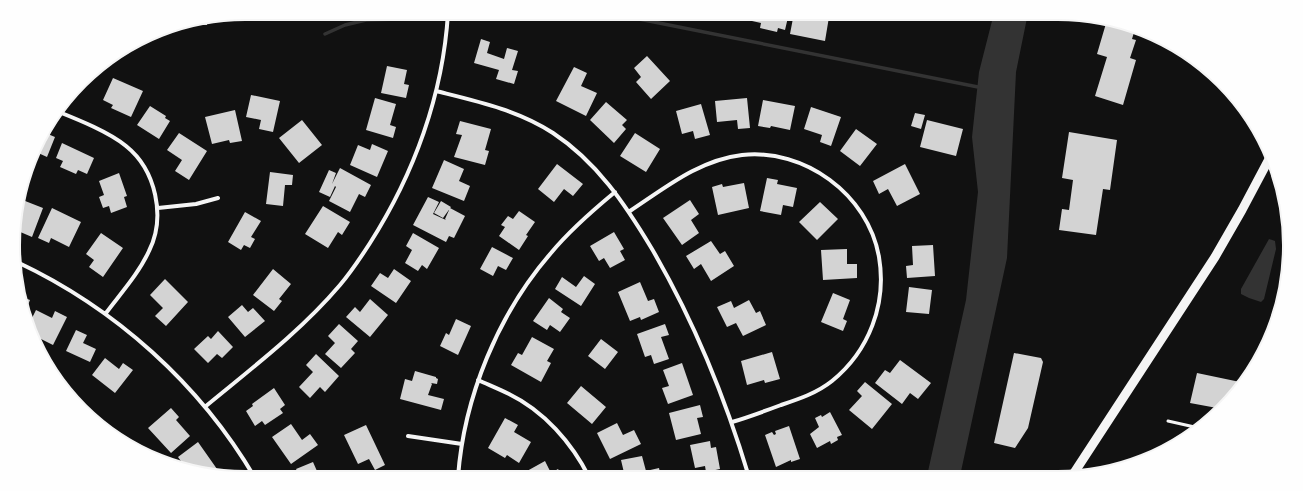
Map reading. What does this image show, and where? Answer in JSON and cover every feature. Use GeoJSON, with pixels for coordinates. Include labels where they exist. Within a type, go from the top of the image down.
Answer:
{"type":"FeatureCollection","features":[{"type":"Feature","properties":{"kind":"main road"},"geometry":{"type":"LineString","coordinates":[[1076,471],[1215,257],[1267,162]]}},
{"type":"Feature","properties":{"kind":"street"},"geometry":{"type":"LineString","coordinates":[[206,406],[296,330],[341,284],[377,231],[401,187],[420,144],[436,91],[444,54],[447,20]]}},
{"type":"Feature","properties":{"kind":"street"},"geometry":{"type":"LineString","coordinates":[[436,91],[529,119],[568,143],[583,156],[615,192],[630,211],[673,284],[703,348],[732,422],[747,471]]}},
{"type":"Feature","properties":{"kind":"street"},"geometry":{"type":"LineString","coordinates":[[63,114],[113,137],[132,152],[148,174],[155,194],[158,208],[156,228],[150,250],[144,261],[106,314]]}},
{"type":"Feature","properties":{"kind":"street"},"geometry":{"type":"LineString","coordinates":[[630,211],[690,171],[704,164],[741,155],[766,155],[784,158],[800,163],[816,170],[831,180],[859,211],[871,233],[879,257],[881,285],[880,297],[874,324],[855,357],[831,382],[814,393],[732,422]]}},
{"type":"Feature","properties":{"kind":"street"},"geometry":{"type":"LineString","coordinates":[[459,471],[462,444],[478,380],[499,332],[518,299],[540,266],[581,221],[615,192]]}},
{"type":"Feature","properties":{"kind":"street"},"geometry":{"type":"LineString","coordinates":[[158,208],[203,203],[218,198]]}},
{"type":"Feature","properties":{"kind":"street"},"geometry":{"type":"LineString","coordinates":[[20,264],[59,283],[106,314],[142,344],[206,406],[250,471]]}},
{"type":"Feature","properties":{"kind":"street"},"geometry":{"type":"LineString","coordinates":[[478,380],[510,394],[540,413],[567,442],[586,471]]}},
{"type":"Feature","properties":{"kind":"street"},"geometry":{"type":"LineString","coordinates":[[408,436],[462,444]]}},
{"type":"Feature","properties":{"kind":"lane"},"geometry":{"type":"LineString","coordinates":[[1168,421],[1192,426]]}},
{"type":"Feature","properties":{"kind":"shaded area"},"geometry":{"type":"Polygon","coordinates":[[[992,20],[1027,20],[1016,72],[1007,258],[961,471],[928,471],[966,300],[978,192],[972,137],[979,72],[992,20]]]}},
{"type":"Feature","properties":{"kind":"shaded area"},"geometry":{"type":"Polygon","coordinates":[[[1269,239],[1275,241],[1276,249],[1264,299],[1261,302],[1241,294],[1241,289],[1269,239]]]}},
{"type":"Feature","properties":{"kind":"building"},"geometry":{"type":"Polygon","coordinates":[[[787,20],[785,30],[778,28],[777,32],[760,28],[761,23],[752,21],[787,20]]]}},
{"type":"Feature","properties":{"kind":"building"},"geometry":{"type":"Polygon","coordinates":[[[793,20],[828,20],[825,41],[790,34],[793,20]]]}},
{"type":"Feature","properties":{"kind":"building"},"geometry":{"type":"Polygon","coordinates":[[[1105,25],[1134,33],[1132,39],[1136,40],[1130,58],[1136,60],[1123,105],[1095,96],[1107,57],[1097,54],[1105,25]]]}},
{"type":"Feature","properties":{"kind":"building"},"geometry":{"type":"Polygon","coordinates":[[[481,39],[490,42],[487,53],[504,59],[507,48],[518,51],[512,70],[518,71],[514,84],[496,79],[499,70],[474,63],[481,39]]]}},
{"type":"Feature","properties":{"kind":"building"},"geometry":{"type":"Polygon","coordinates":[[[647,56],[670,81],[651,99],[636,82],[641,77],[634,68],[647,56]]]}},
{"type":"Feature","properties":{"kind":"building"},"geometry":{"type":"Polygon","coordinates":[[[387,66],[407,70],[404,84],[409,85],[406,98],[381,93],[387,66]]]}},
{"type":"Feature","properties":{"kind":"building"},"geometry":{"type":"Polygon","coordinates":[[[574,67],[587,73],[581,86],[597,93],[586,116],[556,101],[574,67]]]}},
{"type":"Feature","properties":{"kind":"building"},"geometry":{"type":"Polygon","coordinates":[[[113,78],[143,91],[131,117],[111,108],[113,105],[103,100],[113,78]]]}},
{"type":"Feature","properties":{"kind":"building"},"geometry":{"type":"Polygon","coordinates":[[[251,95],[280,101],[273,132],[259,129],[261,120],[246,117],[251,95]]]}},
{"type":"Feature","properties":{"kind":"building"},"geometry":{"type":"Polygon","coordinates":[[[375,98],[396,104],[390,125],[396,127],[393,138],[366,130],[375,98]]]}},
{"type":"Feature","properties":{"kind":"building"},"geometry":{"type":"Polygon","coordinates":[[[747,98],[750,128],[738,129],[737,120],[717,122],[715,101],[747,98]]]}},
{"type":"Feature","properties":{"kind":"building"},"geometry":{"type":"Polygon","coordinates":[[[763,100],[795,106],[790,130],[771,126],[770,128],[758,126],[763,100]]]}},
{"type":"Feature","properties":{"kind":"building"},"geometry":{"type":"Polygon","coordinates":[[[606,102],[627,120],[622,125],[626,129],[614,143],[590,120],[606,102]]]}},
{"type":"Feature","properties":{"kind":"building"},"geometry":{"type":"Polygon","coordinates":[[[701,104],[710,135],[695,139],[693,131],[682,134],[676,111],[701,104]]]}},
{"type":"Feature","properties":{"kind":"building"},"geometry":{"type":"Polygon","coordinates":[[[150,106],[166,116],[165,118],[170,121],[159,139],[137,125],[150,106]]]}},
{"type":"Feature","properties":{"kind":"building"},"geometry":{"type":"Polygon","coordinates":[[[811,107],[841,117],[831,146],[820,142],[822,135],[804,129],[811,107]]]}},
{"type":"Feature","properties":{"kind":"building"},"geometry":{"type":"Polygon","coordinates":[[[235,110],[242,141],[230,143],[229,140],[212,144],[205,117],[235,110]]]}},
{"type":"Feature","properties":{"kind":"building"},"geometry":{"type":"Polygon","coordinates":[[[915,113],[925,115],[921,129],[911,126],[915,113]]]}},
{"type":"Feature","properties":{"kind":"building"},"geometry":{"type":"Polygon","coordinates":[[[302,120],[322,145],[299,163],[279,138],[302,120]]]}},
{"type":"Feature","properties":{"kind":"building"},"geometry":{"type":"Polygon","coordinates":[[[927,120],[963,129],[956,156],[920,147],[927,120]]]}},
{"type":"Feature","properties":{"kind":"building"},"geometry":{"type":"Polygon","coordinates":[[[460,121],[491,129],[485,150],[489,151],[485,165],[454,157],[462,135],[456,134],[460,121]]]}},
{"type":"Feature","properties":{"kind":"building"},"geometry":{"type":"Polygon","coordinates":[[[856,129],[877,144],[860,166],[840,151],[856,129]]]}},
{"type":"Feature","properties":{"kind":"building"},"geometry":{"type":"Polygon","coordinates":[[[1069,132],[1117,140],[1110,190],[1103,189],[1096,235],[1059,230],[1062,209],[1069,210],[1073,180],[1062,178],[1069,132]]]}},
{"type":"Feature","properties":{"kind":"building"},"geometry":{"type":"Polygon","coordinates":[[[179,133],[207,151],[189,180],[175,171],[182,160],[167,150],[179,133]]]}},
{"type":"Feature","properties":{"kind":"building"},"geometry":{"type":"Polygon","coordinates":[[[635,133],[660,149],[646,172],[620,156],[635,133]]]}},
{"type":"Feature","properties":{"kind":"building"},"geometry":{"type":"Polygon","coordinates":[[[49,135],[55,137],[47,157],[39,154],[49,135]]]}},
{"type":"Feature","properties":{"kind":"building"},"geometry":{"type":"Polygon","coordinates":[[[62,143],[94,158],[87,174],[78,170],[76,174],[60,167],[63,161],[56,158],[62,143]]]}},
{"type":"Feature","properties":{"kind":"building"},"geometry":{"type":"Polygon","coordinates":[[[372,144],[388,151],[377,177],[350,165],[358,145],[370,150],[372,144]]]}},
{"type":"Feature","properties":{"kind":"building"},"geometry":{"type":"Polygon","coordinates":[[[444,160],[464,169],[459,181],[470,186],[464,201],[432,188],[444,160]]]}},
{"type":"Feature","properties":{"kind":"building"},"geometry":{"type":"Polygon","coordinates":[[[557,164],[583,184],[573,196],[564,189],[554,202],[538,189],[557,164]]]}},
{"type":"Feature","properties":{"kind":"building"},"geometry":{"type":"Polygon","coordinates":[[[905,164],[920,194],[897,206],[888,189],[879,194],[873,181],[905,164]]]}},
{"type":"Feature","properties":{"kind":"building"},"geometry":{"type":"Polygon","coordinates":[[[340,168],[371,185],[365,197],[359,194],[350,212],[329,201],[336,187],[335,186],[330,197],[319,192],[329,170],[336,173],[332,184],[340,168]]]}},
{"type":"Feature","properties":{"kind":"building"},"geometry":{"type":"Polygon","coordinates":[[[270,172],[293,175],[292,185],[285,185],[283,206],[266,204],[270,172]]]}},
{"type":"Feature","properties":{"kind":"building"},"geometry":{"type":"Polygon","coordinates":[[[119,173],[127,196],[124,197],[127,207],[111,213],[109,206],[103,208],[99,197],[104,195],[99,181],[119,173]]]}},
{"type":"Feature","properties":{"kind":"building"},"geometry":{"type":"Polygon","coordinates":[[[767,178],[778,180],[777,184],[797,188],[793,207],[783,205],[781,215],[760,211],[767,178]]]}},
{"type":"Feature","properties":{"kind":"building"},"geometry":{"type":"Polygon","coordinates":[[[744,183],[749,208],[718,215],[712,187],[722,184],[723,187],[744,183]]]}},
{"type":"Feature","properties":{"kind":"building"},"geometry":{"type":"Polygon","coordinates":[[[428,197],[439,202],[433,214],[446,220],[445,219],[450,208],[465,216],[454,238],[449,236],[446,242],[413,225],[428,197]]]}},
{"type":"Feature","properties":{"kind":"building"},"geometry":{"type":"Polygon","coordinates":[[[690,200],[699,214],[691,220],[699,233],[682,245],[663,218],[690,200]]]}},
{"type":"Feature","properties":{"kind":"building"},"geometry":{"type":"Polygon","coordinates":[[[24,201],[43,208],[32,237],[20,232],[24,201]]]}},
{"type":"Feature","properties":{"kind":"building"},"geometry":{"type":"Polygon","coordinates":[[[441,201],[451,207],[443,218],[434,213],[441,201]]]}},
{"type":"Feature","properties":{"kind":"building"},"geometry":{"type":"Polygon","coordinates":[[[820,202],[838,219],[817,240],[799,222],[820,202]]]}},
{"type":"Feature","properties":{"kind":"building"},"geometry":{"type":"Polygon","coordinates":[[[323,206],[350,222],[342,235],[338,232],[328,248],[305,234],[323,206]]]}},
{"type":"Feature","properties":{"kind":"building"},"geometry":{"type":"Polygon","coordinates":[[[52,208],[81,222],[69,247],[51,238],[49,243],[38,238],[52,208]]]}},
{"type":"Feature","properties":{"kind":"building"},"geometry":{"type":"Polygon","coordinates":[[[519,211],[535,222],[526,235],[528,236],[519,250],[499,236],[505,227],[501,225],[508,216],[513,219],[519,211]]]}},
{"type":"Feature","properties":{"kind":"building"},"geometry":{"type":"Polygon","coordinates":[[[245,212],[261,221],[251,237],[255,239],[250,248],[244,245],[241,250],[228,242],[245,212]]]}},
{"type":"Feature","properties":{"kind":"building"},"geometry":{"type":"Polygon","coordinates":[[[614,232],[624,249],[620,251],[625,260],[610,268],[604,258],[599,261],[590,246],[614,232]]]}},
{"type":"Feature","properties":{"kind":"building"},"geometry":{"type":"Polygon","coordinates":[[[101,233],[123,248],[103,277],[89,267],[94,260],[86,254],[101,233]]]}},
{"type":"Feature","properties":{"kind":"building"},"geometry":{"type":"Polygon","coordinates":[[[413,233],[439,248],[427,269],[422,265],[418,271],[405,263],[412,250],[406,246],[413,233]]]}},
{"type":"Feature","properties":{"kind":"building"},"geometry":{"type":"Polygon","coordinates":[[[711,241],[720,254],[725,251],[734,266],[711,281],[701,264],[694,269],[686,256],[711,241]]]}},
{"type":"Feature","properties":{"kind":"building"},"geometry":{"type":"Polygon","coordinates":[[[933,245],[935,276],[907,278],[906,266],[913,265],[912,246],[933,245]]]}},
{"type":"Feature","properties":{"kind":"building"},"geometry":{"type":"Polygon","coordinates":[[[492,247],[513,258],[506,270],[498,266],[493,276],[480,269],[492,247]]]}},
{"type":"Feature","properties":{"kind":"building"},"geometry":{"type":"Polygon","coordinates":[[[847,249],[847,264],[857,264],[857,278],[823,280],[821,250],[847,249]]]}},
{"type":"Feature","properties":{"kind":"building"},"geometry":{"type":"Polygon","coordinates":[[[273,269],[291,284],[279,299],[282,301],[274,311],[253,295],[273,269]]]}},
{"type":"Feature","properties":{"kind":"building"},"geometry":{"type":"Polygon","coordinates":[[[394,269],[411,281],[396,303],[371,286],[380,273],[388,278],[394,269]]]}},
{"type":"Feature","properties":{"kind":"building"},"geometry":{"type":"Polygon","coordinates":[[[584,276],[595,284],[581,306],[555,289],[562,277],[576,287],[584,276]]]}},
{"type":"Feature","properties":{"kind":"building"},"geometry":{"type":"Polygon","coordinates":[[[165,279],[188,302],[166,326],[155,316],[163,308],[150,295],[165,279]]]}},
{"type":"Feature","properties":{"kind":"building"},"geometry":{"type":"Polygon","coordinates":[[[640,282],[648,301],[654,299],[659,312],[641,320],[640,317],[630,321],[618,292],[640,282]]]}},
{"type":"Feature","properties":{"kind":"building"},"geometry":{"type":"Polygon","coordinates":[[[909,287],[932,290],[929,314],[906,312],[909,287]]]}},
{"type":"Feature","properties":{"kind":"building"},"geometry":{"type":"Polygon","coordinates":[[[833,293],[850,300],[843,319],[847,321],[843,331],[821,322],[833,293]]]}},
{"type":"Feature","properties":{"kind":"building"},"geometry":{"type":"Polygon","coordinates":[[[549,298],[563,309],[561,312],[570,318],[560,332],[550,325],[547,330],[533,321],[549,298]]]}},
{"type":"Feature","properties":{"kind":"building"},"geometry":{"type":"Polygon","coordinates":[[[370,299],[388,315],[370,337],[346,317],[355,307],[360,312],[370,299]]]}},
{"type":"Feature","properties":{"kind":"building"},"geometry":{"type":"Polygon","coordinates":[[[749,300],[756,313],[760,311],[766,325],[743,336],[736,323],[727,327],[717,307],[731,301],[734,308],[749,300]]]}},
{"type":"Feature","properties":{"kind":"building"},"geometry":{"type":"Polygon","coordinates":[[[242,305],[248,312],[253,308],[265,321],[245,337],[228,317],[242,305]]]}},
{"type":"Feature","properties":{"kind":"building"},"geometry":{"type":"Polygon","coordinates":[[[36,310],[52,318],[55,311],[67,317],[53,345],[40,338],[32,318],[36,310]]]}},
{"type":"Feature","properties":{"kind":"building"},"geometry":{"type":"Polygon","coordinates":[[[456,319],[471,326],[458,355],[440,346],[446,333],[449,335],[456,319]]]}},
{"type":"Feature","properties":{"kind":"building"},"geometry":{"type":"Polygon","coordinates":[[[339,324],[358,341],[351,349],[355,353],[341,368],[325,354],[335,343],[328,336],[339,324]]]}},
{"type":"Feature","properties":{"kind":"building"},"geometry":{"type":"Polygon","coordinates":[[[665,324],[669,335],[661,337],[669,359],[654,364],[651,355],[645,357],[637,334],[665,324]]]}},
{"type":"Feature","properties":{"kind":"building"},"geometry":{"type":"Polygon","coordinates":[[[76,330],[87,335],[83,343],[96,349],[90,362],[66,351],[76,330]]]}},
{"type":"Feature","properties":{"kind":"building"},"geometry":{"type":"Polygon","coordinates":[[[218,331],[233,347],[222,358],[217,354],[208,363],[194,349],[208,336],[211,339],[218,331]]]}},
{"type":"Feature","properties":{"kind":"building"},"geometry":{"type":"Polygon","coordinates":[[[532,337],[554,349],[547,361],[551,363],[541,382],[511,365],[518,353],[522,355],[532,337]]]}},
{"type":"Feature","properties":{"kind":"building"},"geometry":{"type":"Polygon","coordinates":[[[601,339],[618,352],[605,369],[588,356],[601,339]]]}},
{"type":"Feature","properties":{"kind":"building"},"geometry":{"type":"Polygon","coordinates":[[[772,352],[780,379],[765,383],[764,380],[747,385],[741,361],[772,352]]]}},
{"type":"Feature","properties":{"kind":"building"},"geometry":{"type":"Polygon","coordinates":[[[1014,353],[1041,358],[1043,362],[1028,428],[1015,448],[994,443],[1014,353]]]}},
{"type":"Feature","properties":{"kind":"building"},"geometry":{"type":"Polygon","coordinates":[[[316,354],[339,376],[325,392],[320,387],[310,398],[299,387],[313,372],[306,365],[316,354]]]}},
{"type":"Feature","properties":{"kind":"building"},"geometry":{"type":"Polygon","coordinates":[[[105,358],[119,369],[123,363],[133,370],[115,393],[92,375],[105,358]]]}},
{"type":"Feature","properties":{"kind":"building"},"geometry":{"type":"Polygon","coordinates":[[[900,360],[931,383],[918,399],[910,393],[902,404],[875,383],[885,370],[890,373],[900,360]]]}},
{"type":"Feature","properties":{"kind":"building"},"geometry":{"type":"Polygon","coordinates":[[[682,363],[693,395],[668,404],[662,388],[669,386],[663,370],[682,363]]]}},
{"type":"Feature","properties":{"kind":"building"},"geometry":{"type":"Polygon","coordinates":[[[415,371],[436,377],[438,379],[437,384],[431,383],[432,384],[428,395],[444,399],[441,410],[400,399],[405,379],[412,381],[415,371]]]}},
{"type":"Feature","properties":{"kind":"building"},"geometry":{"type":"Polygon","coordinates":[[[1197,373],[1237,381],[1214,407],[1190,403],[1197,373]]]}},
{"type":"Feature","properties":{"kind":"building"},"geometry":{"type":"Polygon","coordinates":[[[865,382],[892,404],[872,429],[849,410],[862,396],[857,391],[865,382]]]}},
{"type":"Feature","properties":{"kind":"building"},"geometry":{"type":"Polygon","coordinates":[[[581,386],[606,407],[592,424],[567,403],[581,386]]]}},
{"type":"Feature","properties":{"kind":"building"},"geometry":{"type":"Polygon","coordinates":[[[274,388],[285,405],[280,409],[283,413],[265,425],[262,421],[255,426],[246,411],[253,406],[252,404],[274,388]]]}},
{"type":"Feature","properties":{"kind":"building"},"geometry":{"type":"Polygon","coordinates":[[[700,405],[703,417],[697,418],[701,434],[676,440],[669,413],[700,405]]]}},
{"type":"Feature","properties":{"kind":"building"},"geometry":{"type":"Polygon","coordinates":[[[171,408],[179,417],[176,420],[190,436],[171,453],[148,428],[171,408]]]}},
{"type":"Feature","properties":{"kind":"building"},"geometry":{"type":"Polygon","coordinates":[[[830,412],[842,435],[837,437],[838,440],[831,444],[830,441],[817,448],[810,434],[819,427],[815,418],[821,415],[822,417],[830,412]]]}},
{"type":"Feature","properties":{"kind":"building"},"geometry":{"type":"Polygon","coordinates":[[[505,418],[518,425],[514,432],[531,442],[519,463],[507,455],[505,458],[488,448],[505,418]]]}},
{"type":"Feature","properties":{"kind":"building"},"geometry":{"type":"Polygon","coordinates":[[[617,423],[623,435],[634,430],[641,444],[610,459],[597,433],[617,423]]]}},
{"type":"Feature","properties":{"kind":"building"},"geometry":{"type":"Polygon","coordinates":[[[291,424],[302,440],[310,434],[318,445],[291,464],[272,437],[291,424]]]}},
{"type":"Feature","properties":{"kind":"building"},"geometry":{"type":"Polygon","coordinates":[[[366,425],[385,465],[375,470],[369,459],[358,464],[344,435],[366,425]]]}},
{"type":"Feature","properties":{"kind":"building"},"geometry":{"type":"Polygon","coordinates":[[[789,426],[800,459],[791,462],[791,460],[776,467],[765,435],[772,432],[774,435],[776,434],[775,431],[789,426]]]}},
{"type":"Feature","properties":{"kind":"building"},"geometry":{"type":"Polygon","coordinates":[[[710,441],[711,448],[716,447],[720,469],[706,471],[705,466],[695,468],[690,445],[710,441]]]}},
{"type":"Feature","properties":{"kind":"building"},"geometry":{"type":"Polygon","coordinates":[[[198,442],[217,469],[181,461],[178,457],[198,442]]]}},
{"type":"Feature","properties":{"kind":"building"},"geometry":{"type":"Polygon","coordinates":[[[642,456],[646,471],[624,471],[621,460],[642,456]]]}},
{"type":"Feature","properties":{"kind":"building"},"geometry":{"type":"Polygon","coordinates":[[[545,461],[550,471],[527,471],[545,461]]]}},
{"type":"Feature","properties":{"kind":"building"},"geometry":{"type":"Polygon","coordinates":[[[313,462],[317,471],[297,471],[296,469],[313,462]]]}},
{"type":"Feature","properties":{"kind":"building"},"geometry":{"type":"Polygon","coordinates":[[[659,468],[660,471],[646,471],[659,468]]]}},
{"type":"Feature","properties":{"kind":"waterway"},"geometry":{"type":"LineString","coordinates":[[325,34],[345,25],[366,20]]}},
{"type":"Feature","properties":{"kind":"waterway"},"geometry":{"type":"LineString","coordinates":[[644,20],[978,87]]}}]}
